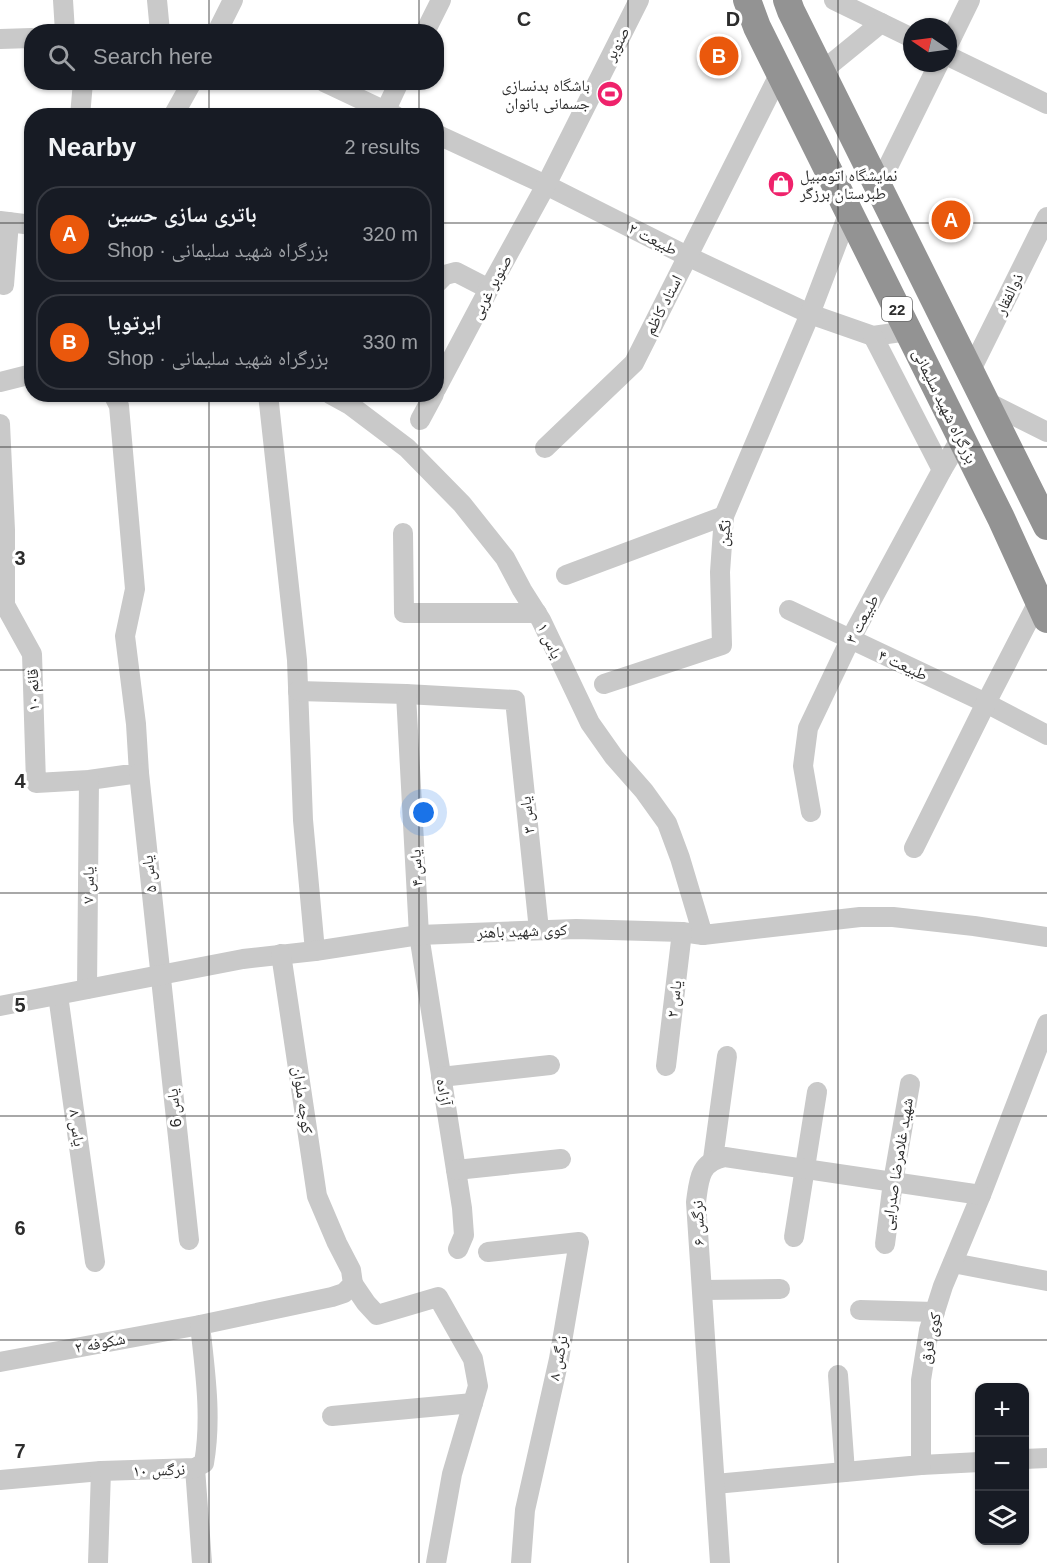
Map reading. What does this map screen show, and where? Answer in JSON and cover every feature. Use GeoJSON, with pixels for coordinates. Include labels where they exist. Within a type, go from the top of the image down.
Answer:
{"type":"FeatureCollection","features":[{"type":"Feature","properties":{"kind":"highway","name":"بزرگراه شهید سلیمانی"},"geometry":{"type":"LineString","coordinates":[[747,0],[757,27],[1001,518],[1043,610]]}},
{"type":"Feature","properties":{"kind":"highway","name":"22"},"geometry":{"type":"LineString","coordinates":[[792,4],[821,72],[1047,526]]}},
{"type":"Feature","properties":{"kind":"street"},"geometry":{"type":"LineString","coordinates":[[63,0],[64,24]]}},
{"type":"Feature","properties":{"kind":"street"},"geometry":{"type":"LineString","coordinates":[[157,0],[159,24]]}},
{"type":"Feature","properties":{"kind":"street"},"geometry":{"type":"LineString","coordinates":[[221,24],[233,0]]}},
{"type":"Feature","properties":{"kind":"street"},"geometry":{"type":"LineString","coordinates":[[429,24],[441,0]]}},
{"type":"Feature","properties":{"kind":"street","name":"صنوبر"},"geometry":{"type":"LineString","coordinates":[[546,185],[639,0]]}},
{"type":"Feature","properties":{"kind":"street"},"geometry":{"type":"LineString","coordinates":[[834,0],[903,34]]}},
{"type":"Feature","properties":{"kind":"street"},"geometry":{"type":"LineString","coordinates":[[957,27],[970,0]]}},
{"type":"Feature","properties":{"kind":"street"},"geometry":{"type":"LineString","coordinates":[[821,72],[881,23]]}},
{"type":"Feature","properties":{"kind":"street"},"geometry":{"type":"LineString","coordinates":[[0,39],[24,38]]}},
{"type":"Feature","properties":{"kind":"street"},"geometry":{"type":"LineString","coordinates":[[957,60],[1047,104]]}},
{"type":"Feature","properties":{"kind":"street"},"geometry":{"type":"LineString","coordinates":[[878,187],[935,72]]}},
{"type":"Feature","properties":{"kind":"street","name":"استاد کاظم"},"geometry":{"type":"LineString","coordinates":[[545,448],[634,363],[780,74]]}},
{"type":"Feature","properties":{"kind":"street"},"geometry":{"type":"LineString","coordinates":[[81,108],[82,90]]}},
{"type":"Feature","properties":{"kind":"street"},"geometry":{"type":"LineString","coordinates":[[177,108],[188,90]]}},
{"type":"Feature","properties":{"kind":"street"},"geometry":{"type":"LineString","coordinates":[[340,90],[376,108]]}},
{"type":"Feature","properties":{"kind":"street"},"geometry":{"type":"LineString","coordinates":[[390,108],[396,90]]}},
{"type":"Feature","properties":{"kind":"street","name":"طبیعت ۲"},"geometry":{"type":"LineString","coordinates":[[444,138],[810,314],[873,336]]}},
{"type":"Feature","properties":{"kind":"street","name":"صنوبر غربی"},"geometry":{"type":"LineString","coordinates":[[444,374],[546,185]]}},
{"type":"Feature","properties":{"kind":"street","name":"نگین"},"geometry":{"type":"LineString","coordinates":[[604,684],[722,645],[720,572],[724,516],[810,314],[849,212]]}},
{"type":"Feature","properties":{"kind":"street","name":"ذوالفقار"},"geometry":{"type":"LineString","coordinates":[[970,372],[1047,217]]}},
{"type":"Feature","properties":{"kind":"street"},"geometry":{"type":"LineString","coordinates":[[4,285],[4,222],[24,224]]}},
{"type":"Feature","properties":{"kind":"street"},"geometry":{"type":"LineString","coordinates":[[444,276],[456,272],[489,290]]}},
{"type":"Feature","properties":{"kind":"street"},"geometry":{"type":"LineString","coordinates":[[908,330],[873,336],[942,470]]}},
{"type":"Feature","properties":{"kind":"street"},"geometry":{"type":"LineString","coordinates":[[0,382],[24,375]]}},
{"type":"Feature","properties":{"kind":"street"},"geometry":{"type":"LineString","coordinates":[[985,401],[1047,432]]}},
{"type":"Feature","properties":{"kind":"street","name":"یاس ۵"},"geometry":{"type":"LineString","coordinates":[[117,402],[135,589],[125,636],[136,724],[160,975]]}},
{"type":"Feature","properties":{"kind":"street"},"geometry":{"type":"LineString","coordinates":[[269,402],[297,660],[303,820],[315,951]]}},
{"type":"Feature","properties":{"kind":"street","name":"یاس ۱"},"geometry":{"type":"LineString","coordinates":[[345,402],[407,448],[462,504],[505,558],[537,613],[590,723],[614,758],[644,792],[666,823],[680,858],[703,935]]}},
{"type":"Feature","properties":{"kind":"street"},"geometry":{"type":"LineString","coordinates":[[420,420],[430,402]]}},
{"type":"Feature","properties":{"kind":"street","name":"قائم ۱۰"},"geometry":{"type":"LineString","coordinates":[[0,424],[5,605],[32,654],[36,783],[89,780]]}},
{"type":"Feature","properties":{"kind":"street","name":"طبیعت ٣"},"geometry":{"type":"LineString","coordinates":[[811,812],[803,766],[808,728],[850,640],[961,438]]}},
{"type":"Feature","properties":{"kind":"street"},"geometry":{"type":"LineString","coordinates":[[566,575],[724,516]]}},
{"type":"Feature","properties":{"kind":"street"},"geometry":{"type":"LineString","coordinates":[[403,533],[404,613],[537,613]]}},
{"type":"Feature","properties":{"kind":"street","name":"طبیعت ۴"},"geometry":{"type":"LineString","coordinates":[[789,610],[986,703],[1047,735]]}},
{"type":"Feature","properties":{"kind":"street"},"geometry":{"type":"LineString","coordinates":[[914,848],[986,703],[1043,610]]}},
{"type":"Feature","properties":{"kind":"street"},"geometry":{"type":"LineString","coordinates":[[298,691],[406,694]]}},
{"type":"Feature","properties":{"kind":"street","name":"یاس ۳"},"geometry":{"type":"LineString","coordinates":[[406,694],[515,700],[539,930]]}},
{"type":"Feature","properties":{"kind":"street","name":"یاس ۴"},"geometry":{"type":"LineString","coordinates":[[406,694],[419,934]]}},
{"type":"Feature","properties":{"kind":"street"},"geometry":{"type":"LineString","coordinates":[[89,780],[139,773]]}},
{"type":"Feature","properties":{"kind":"street","name":"یاس ۷"},"geometry":{"type":"LineString","coordinates":[[87,989],[89,780]]}},
{"type":"Feature","properties":{"kind":"street","name":"کوی شهید باهنر"},"geometry":{"type":"LineString","coordinates":[[0,1006],[243,959],[315,951],[419,934],[576,929],[682,932],[703,935],[819,921],[893,917],[1047,937]]}},
{"type":"Feature","properties":{"kind":"street","name":"یاس ۲"},"geometry":{"type":"LineString","coordinates":[[666,1066],[682,932]]}},
{"type":"Feature","properties":{"kind":"street","name":"آزاده"},"geometry":{"type":"LineString","coordinates":[[419,934],[462,1208],[464,1235],[458,1249]]}},
{"type":"Feature","properties":{"kind":"street","name":"کوچه ملوان"},"geometry":{"type":"LineString","coordinates":[[281,954],[317,1196],[351,1270],[352,1284]]}},
{"type":"Feature","properties":{"kind":"street","name":"یاس 6"},"geometry":{"type":"LineString","coordinates":[[160,975],[189,1240]]}},
{"type":"Feature","properties":{"kind":"street","name":"یاس ۸"},"geometry":{"type":"LineString","coordinates":[[58,995],[95,1262]]}},
{"type":"Feature","properties":{"kind":"street","name":"کوی قرق"},"geometry":{"type":"LineString","coordinates":[[921,1465],[921,1380],[929,1330],[943,1286],[1047,1024]]}},
{"type":"Feature","properties":{"kind":"street"},"geometry":{"type":"LineString","coordinates":[[727,1056],[713,1159],[725,1157],[981,1195]]}},
{"type":"Feature","properties":{"kind":"street"},"geometry":{"type":"LineString","coordinates":[[441,1077],[550,1065]]}},
{"type":"Feature","properties":{"kind":"street","name":"شهید غلامرضا صدرایی"},"geometry":{"type":"LineString","coordinates":[[885,1244],[910,1084]]}},
{"type":"Feature","properties":{"kind":"street"},"geometry":{"type":"LineString","coordinates":[[794,1237],[817,1092]]}},
{"type":"Feature","properties":{"kind":"street"},"geometry":{"type":"LineString","coordinates":[[456,1170],[561,1159]]}},
{"type":"Feature","properties":{"kind":"street","name":"نرگس ۶"},"geometry":{"type":"LineString","coordinates":[[713,1159],[706,1166],[699,1181],[696,1202],[720,1563]]}},
{"type":"Feature","properties":{"kind":"street","name":"نرگس ۸"},"geometry":{"type":"LineString","coordinates":[[489,1251],[579,1242],[559,1359],[525,1510],[521,1563]]}},
{"type":"Feature","properties":{"kind":"street"},"geometry":{"type":"LineString","coordinates":[[953,1263],[1047,1281]]}},
{"type":"Feature","properties":{"kind":"street"},"geometry":{"type":"LineString","coordinates":[[352,1284],[377,1315],[438,1297],[473,1359],[478,1386],[452,1474],[436,1563]]}},
{"type":"Feature","properties":{"kind":"street","name":"شکوفه ۲"},"geometry":{"type":"LineString","coordinates":[[0,1362],[200,1325],[332,1297],[344,1293],[352,1284]]}},
{"type":"Feature","properties":{"kind":"street"},"geometry":{"type":"LineString","coordinates":[[702,1290],[780,1289]]}},
{"type":"Feature","properties":{"kind":"street"},"geometry":{"type":"LineString","coordinates":[[860,1310],[935,1312]]}},
{"type":"Feature","properties":{"kind":"street","name":"نرگس ۱۰"},"geometry":{"type":"LineString","coordinates":[[0,1480],[195,1468],[204,1463],[208,1409],[200,1325]]}},
{"type":"Feature","properties":{"kind":"street"},"geometry":{"type":"LineString","coordinates":[[838,1375],[845,1472]]}},
{"type":"Feature","properties":{"kind":"street"},"geometry":{"type":"LineString","coordinates":[[332,1416],[473,1403]]}},
{"type":"Feature","properties":{"kind":"street"},"geometry":{"type":"LineString","coordinates":[[1029,1460],[1047,1458]]}},
{"type":"Feature","properties":{"kind":"street"},"geometry":{"type":"LineString","coordinates":[[715,1484],[975,1462]]}},
{"type":"Feature","properties":{"kind":"street"},"geometry":{"type":"LineString","coordinates":[[195,1468],[202,1563]]}},
{"type":"Feature","properties":{"kind":"street"},"geometry":{"type":"LineString","coordinates":[[98,1563],[101,1472]]}},
{"type":"Feature","properties":{"kind":"place","name":"ایرتویا"},"geometry":{"type":"Point","coordinates":[719,56]}},
{"type":"Feature","properties":{"kind":"place","name":"باشگاه بدنسازی جسمانی بانوان"},"geometry":{"type":"Point","coordinates":[610,94]}},
{"type":"Feature","properties":{"kind":"place","name":"نمایشگاه اتومبیل طبرستان برزگر"},"geometry":{"type":"Point","coordinates":[781,184]}},
{"type":"Feature","properties":{"kind":"place","name":"باتری سازی حسین"},"geometry":{"type":"Point","coordinates":[951,220]}}]}
